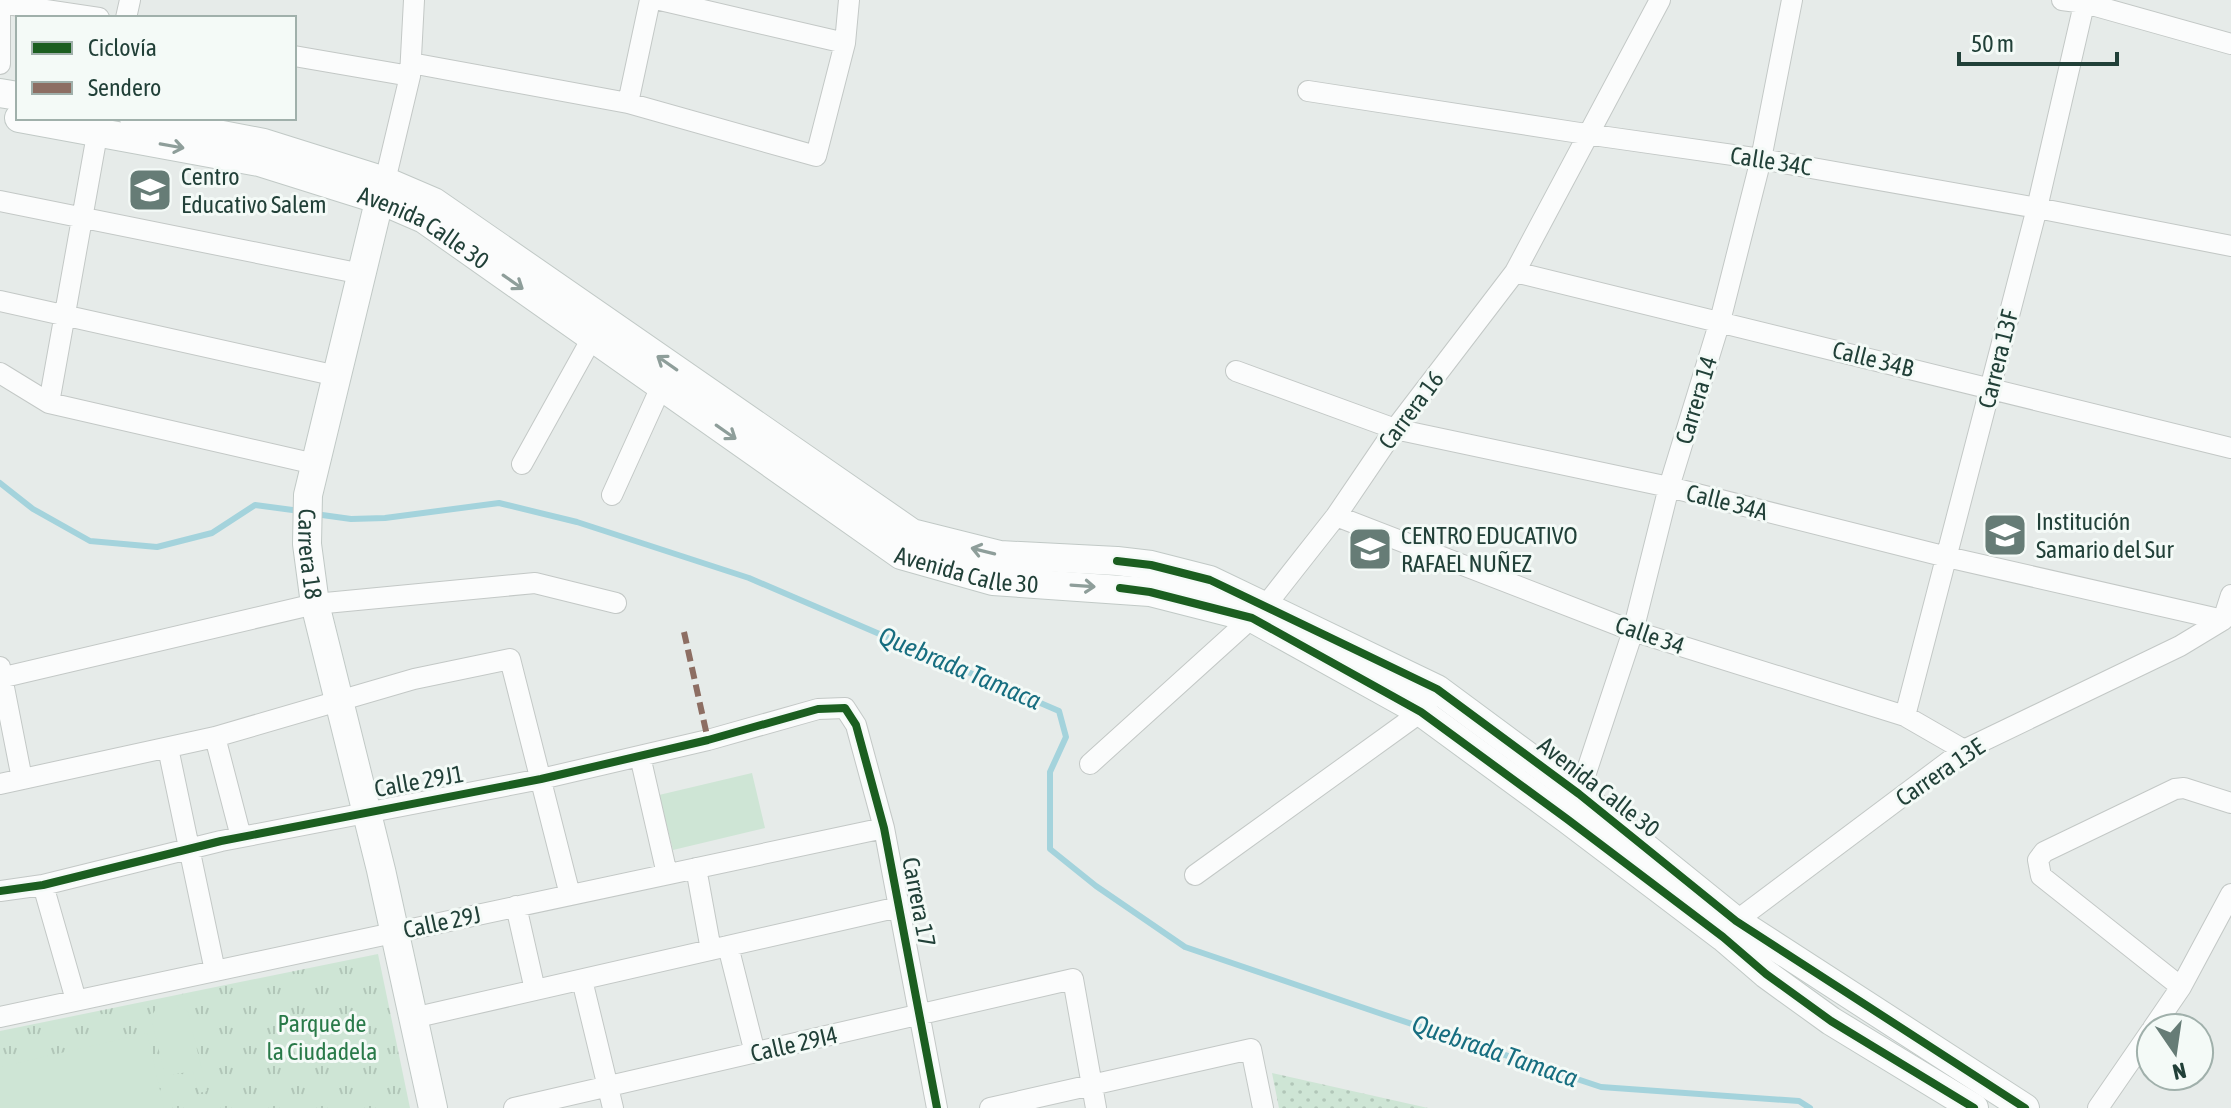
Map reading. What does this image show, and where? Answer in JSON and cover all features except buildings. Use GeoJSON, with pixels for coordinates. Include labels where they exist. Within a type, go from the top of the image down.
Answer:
{"type":"FeatureCollection","features":[{"type":"Feature","properties":{"kind":"main road","name":"Avenida Calle 30"},"geometry":{"type":"LineString","coordinates":[[41,120],[98,125],[434,202],[912,533],[1000,555],[1151,565],[1210,580],[1259,612],[1429,701],[1579,794],[1730,929],[1766,974],[1831,1021],[1974,1108]]}},
{"type":"Feature","properties":{"kind":"main road","name":"Avenida Calle 30"},"geometry":{"type":"LineString","coordinates":[[144,120],[264,143],[382,190],[901,555],[993,581],[1150,592],[1259,612]]}},
{"type":"Feature","properties":{"kind":"main road","name":"Carrera 18"},"geometry":{"type":"LineString","coordinates":[[382,190],[308,495],[307,544],[315,604],[433,1108]]}},
{"type":"Feature","properties":{"kind":"main road","name":"Avenida Calle 30"},"geometry":{"type":"LineString","coordinates":[[1429,701],[1730,929],[2025,1108]]}},
{"type":"Feature","properties":{"kind":"street","name":"Carrera 18"},"geometry":{"type":"LineString","coordinates":[[382,190],[410,70],[414,0]]}},
{"type":"Feature","properties":{"kind":"street"},"geometry":{"type":"LineString","coordinates":[[628,103],[650,0]]}},
{"type":"Feature","properties":{"kind":"street"},"geometry":{"type":"LineString","coordinates":[[660,0],[845,43]]}},
{"type":"Feature","properties":{"kind":"street"},"geometry":{"type":"LineString","coordinates":[[296,56],[628,103],[816,156],[845,43],[849,0]]}},
{"type":"Feature","properties":{"kind":"street","name":"Carrera 16"},"geometry":{"type":"LineString","coordinates":[[1090,764],[1259,612],[1336,516],[1395,429],[1515,272],[1660,0]]}},
{"type":"Feature","properties":{"kind":"street","name":"Carrera 14"},"geometry":{"type":"LineString","coordinates":[[1579,794],[1633,631],[1669,487],[1720,321],[1761,159],[1792,0]]}},
{"type":"Feature","properties":{"kind":"street"},"geometry":{"type":"LineString","coordinates":[[2062,0],[2085,2],[2231,44]]}},
{"type":"Feature","properties":{"kind":"street","name":"Carrera 13F"},"geometry":{"type":"LineString","coordinates":[[1905,716],[2037,208],[2085,2]]}},
{"type":"Feature","properties":{"kind":"street"},"geometry":{"type":"LineString","coordinates":[[0,3],[86,16]]}},
{"type":"Feature","properties":{"kind":"street"},"geometry":{"type":"LineString","coordinates":[[0,13],[0,64]]}},
{"type":"Feature","properties":{"kind":"street","name":"Calle 34C"},"geometry":{"type":"LineString","coordinates":[[1308,91],[1761,159],[2231,246]]}},
{"type":"Feature","properties":{"kind":"street"},"geometry":{"type":"LineString","coordinates":[[49,403],[98,125]]}},
{"type":"Feature","properties":{"kind":"street"},"geometry":{"type":"LineString","coordinates":[[0,201],[362,274]]}},
{"type":"Feature","properties":{"kind":"street","name":"Calle 34B"},"geometry":{"type":"LineString","coordinates":[[1515,272],[2231,448]]}},
{"type":"Feature","properties":{"kind":"street"},"geometry":{"type":"LineString","coordinates":[[0,301],[337,376]]}},
{"type":"Feature","properties":{"kind":"street"},"geometry":{"type":"LineString","coordinates":[[522,464],[592,338]]}},
{"type":"Feature","properties":{"kind":"street","name":"Calle 34A"},"geometry":{"type":"LineString","coordinates":[[1236,371],[1395,429],[1669,487],[1947,557],[2223,620]]}},
{"type":"Feature","properties":{"kind":"street"},"geometry":{"type":"LineString","coordinates":[[0,373],[49,403],[315,464]]}},
{"type":"Feature","properties":{"kind":"street"},"geometry":{"type":"LineString","coordinates":[[612,495],[661,387]]}},
{"type":"Feature","properties":{"kind":"street","name":"Calle 34"},"geometry":{"type":"LineString","coordinates":[[1336,516],[1633,631],[1905,716],[1964,750]]}},
{"type":"Feature","properties":{"kind":"street"},"geometry":{"type":"LineString","coordinates":[[22,779],[1,674],[315,604],[535,583],[616,603]]}},
{"type":"Feature","properties":{"kind":"street"},"geometry":{"type":"LineString","coordinates":[[2223,620],[2231,595]]}},
{"type":"Feature","properties":{"kind":"street","name":"Carrera 13E"},"geometry":{"type":"LineString","coordinates":[[1730,929],[1964,750],[2180,646],[2223,620]]}},
{"type":"Feature","properties":{"kind":"street"},"geometry":{"type":"LineString","coordinates":[[0,784],[215,737],[414,679],[510,659],[570,895]]}},
{"type":"Feature","properties":{"kind":"street"},"geometry":{"type":"LineString","coordinates":[[1195,875],[1429,701]]}},
{"type":"Feature","properties":{"kind":"street","name":"Calle 29J1"},"geometry":{"type":"LineString","coordinates":[[0,891],[43,885],[241,837],[541,779],[708,740],[818,709],[845,708]]}},
{"type":"Feature","properties":{"kind":"street","name":"Carrera 17"},"geometry":{"type":"LineString","coordinates":[[845,708],[856,725],[884,828],[937,1108]]}},
{"type":"Feature","properties":{"kind":"street"},"geometry":{"type":"LineString","coordinates":[[215,737],[241,837]]}},
{"type":"Feature","properties":{"kind":"street"},"geometry":{"type":"LineString","coordinates":[[168,748],[215,971]]}},
{"type":"Feature","properties":{"kind":"street"},"geometry":{"type":"LineString","coordinates":[[640,756],[667,874]]}},
{"type":"Feature","properties":{"kind":"street"},"geometry":{"type":"LineString","coordinates":[[2181,987],[2041,876],[2038,860],[2044,852],[2162,793],[2184,788],[2231,803]]}},
{"type":"Feature","properties":{"kind":"street","name":"Calle 29J"},"geometry":{"type":"LineString","coordinates":[[0,1017],[884,828]]}},
{"type":"Feature","properties":{"kind":"street"},"geometry":{"type":"LineString","coordinates":[[696,868],[755,1053]]}},
{"type":"Feature","properties":{"kind":"street"},"geometry":{"type":"LineString","coordinates":[[43,885],[76,1000]]}},
{"type":"Feature","properties":{"kind":"street"},"geometry":{"type":"LineString","coordinates":[[2164,1012],[2231,894]]}},
{"type":"Feature","properties":{"kind":"street"},"geometry":{"type":"LineString","coordinates":[[516,906],[535,990]]}},
{"type":"Feature","properties":{"kind":"street"},"geometry":{"type":"LineString","coordinates":[[413,1018],[899,907]]}},
{"type":"Feature","properties":{"kind":"street","name":"Calle 29I4"},"geometry":{"type":"LineString","coordinates":[[514,1108],[1073,979],[1092,1084]]}},
{"type":"Feature","properties":{"kind":"street"},"geometry":{"type":"LineString","coordinates":[[582,980],[613,1108]]}},
{"type":"Feature","properties":{"kind":"street"},"geometry":{"type":"LineString","coordinates":[[990,1108],[1251,1049],[1263,1108]]}},
{"type":"Feature","properties":{"kind":"street"},"geometry":{"type":"LineString","coordinates":[[2098,1108],[2135,1055]]}},
{"type":"Feature","properties":{"kind":"street"},"geometry":{"type":"LineString","coordinates":[[1092,1084],[1096,1108]]}},
{"type":"Feature","properties":{"kind":"green space"},"geometry":{"type":"Polygon","coordinates":[[[752,773],[765,828],[673,850],[659,795],[752,773]]]}},
{"type":"Feature","properties":{"kind":"green space","name":"Parque de la Ciudadela"},"geometry":{"type":"Polygon","coordinates":[[[378,954],[410,1108],[0,1108],[0,1031],[378,954]]]}},
{"type":"Feature","properties":{"kind":"green space"},"geometry":{"type":"Polygon","coordinates":[[[174,1003],[188,1012],[207,1091],[199,1093],[193,1071],[165,1076],[151,1017],[157,1007],[174,1003]]]}},
{"type":"Feature","properties":{"kind":"green space"},"geometry":{"type":"Polygon","coordinates":[[[147,1033],[164,1108],[0,1108],[0,1067],[147,1033]]]}},
{"type":"Feature","properties":{"kind":"green space"},"geometry":{"type":"Polygon","coordinates":[[[1272,1073],[1428,1108],[1279,1108],[1272,1073]]]}},
{"type":"Feature","properties":{"kind":"waterway","name":"Quebrada Tamaca"},"geometry":{"type":"LineString","coordinates":[[0,483],[33,509],[90,541],[157,547],[212,533],[255,505],[300,511]]}},
{"type":"Feature","properties":{"kind":"waterway","name":"Quebrada Tamaca"},"geometry":{"type":"LineString","coordinates":[[315,514],[351,519],[385,518],[499,503],[577,522],[749,578],[1059,711],[1066,737],[1050,772],[1050,849],[1096,886],[1185,947],[1601,1087],[1799,1101],[1810,1108]]}},
{"type":"Feature","properties":{"kind":"marked path"},"geometry":{"type":"LineString","coordinates":[[684,632],[708,740]]}},
{"type":"Feature","properties":{"kind":"cycle path"},"geometry":{"type":"LineString","coordinates":[[1117,561],[1151,565],[1210,580],[1437,689],[1579,794],[1736,921],[2025,1108]]}},
{"type":"Feature","properties":{"kind":"cycle path"},"geometry":{"type":"LineString","coordinates":[[1120,588],[1150,592],[1252,618],[1421,712],[1567,819],[1831,1021],[1974,1108]]}},
{"type":"Feature","properties":{"kind":"cycle path"},"geometry":{"type":"LineString","coordinates":[[0,891],[43,885],[221,841],[541,779],[708,740],[818,709],[845,708],[856,725],[884,828],[937,1108]]}},
{"type":"Feature","properties":{"kind":"place","name":"Centro Educativo Salem"},"geometry":{"type":"Point","coordinates":[150,190]}},
{"type":"Feature","properties":{"kind":"place","name":"Institución Samario del Sur"},"geometry":{"type":"Point","coordinates":[2005,535]}},
{"type":"Feature","properties":{"kind":"place","name":"CENTRO EDUCATIVO RAFAEL NUÑEZ"},"geometry":{"type":"Point","coordinates":[1370,549]}}]}
